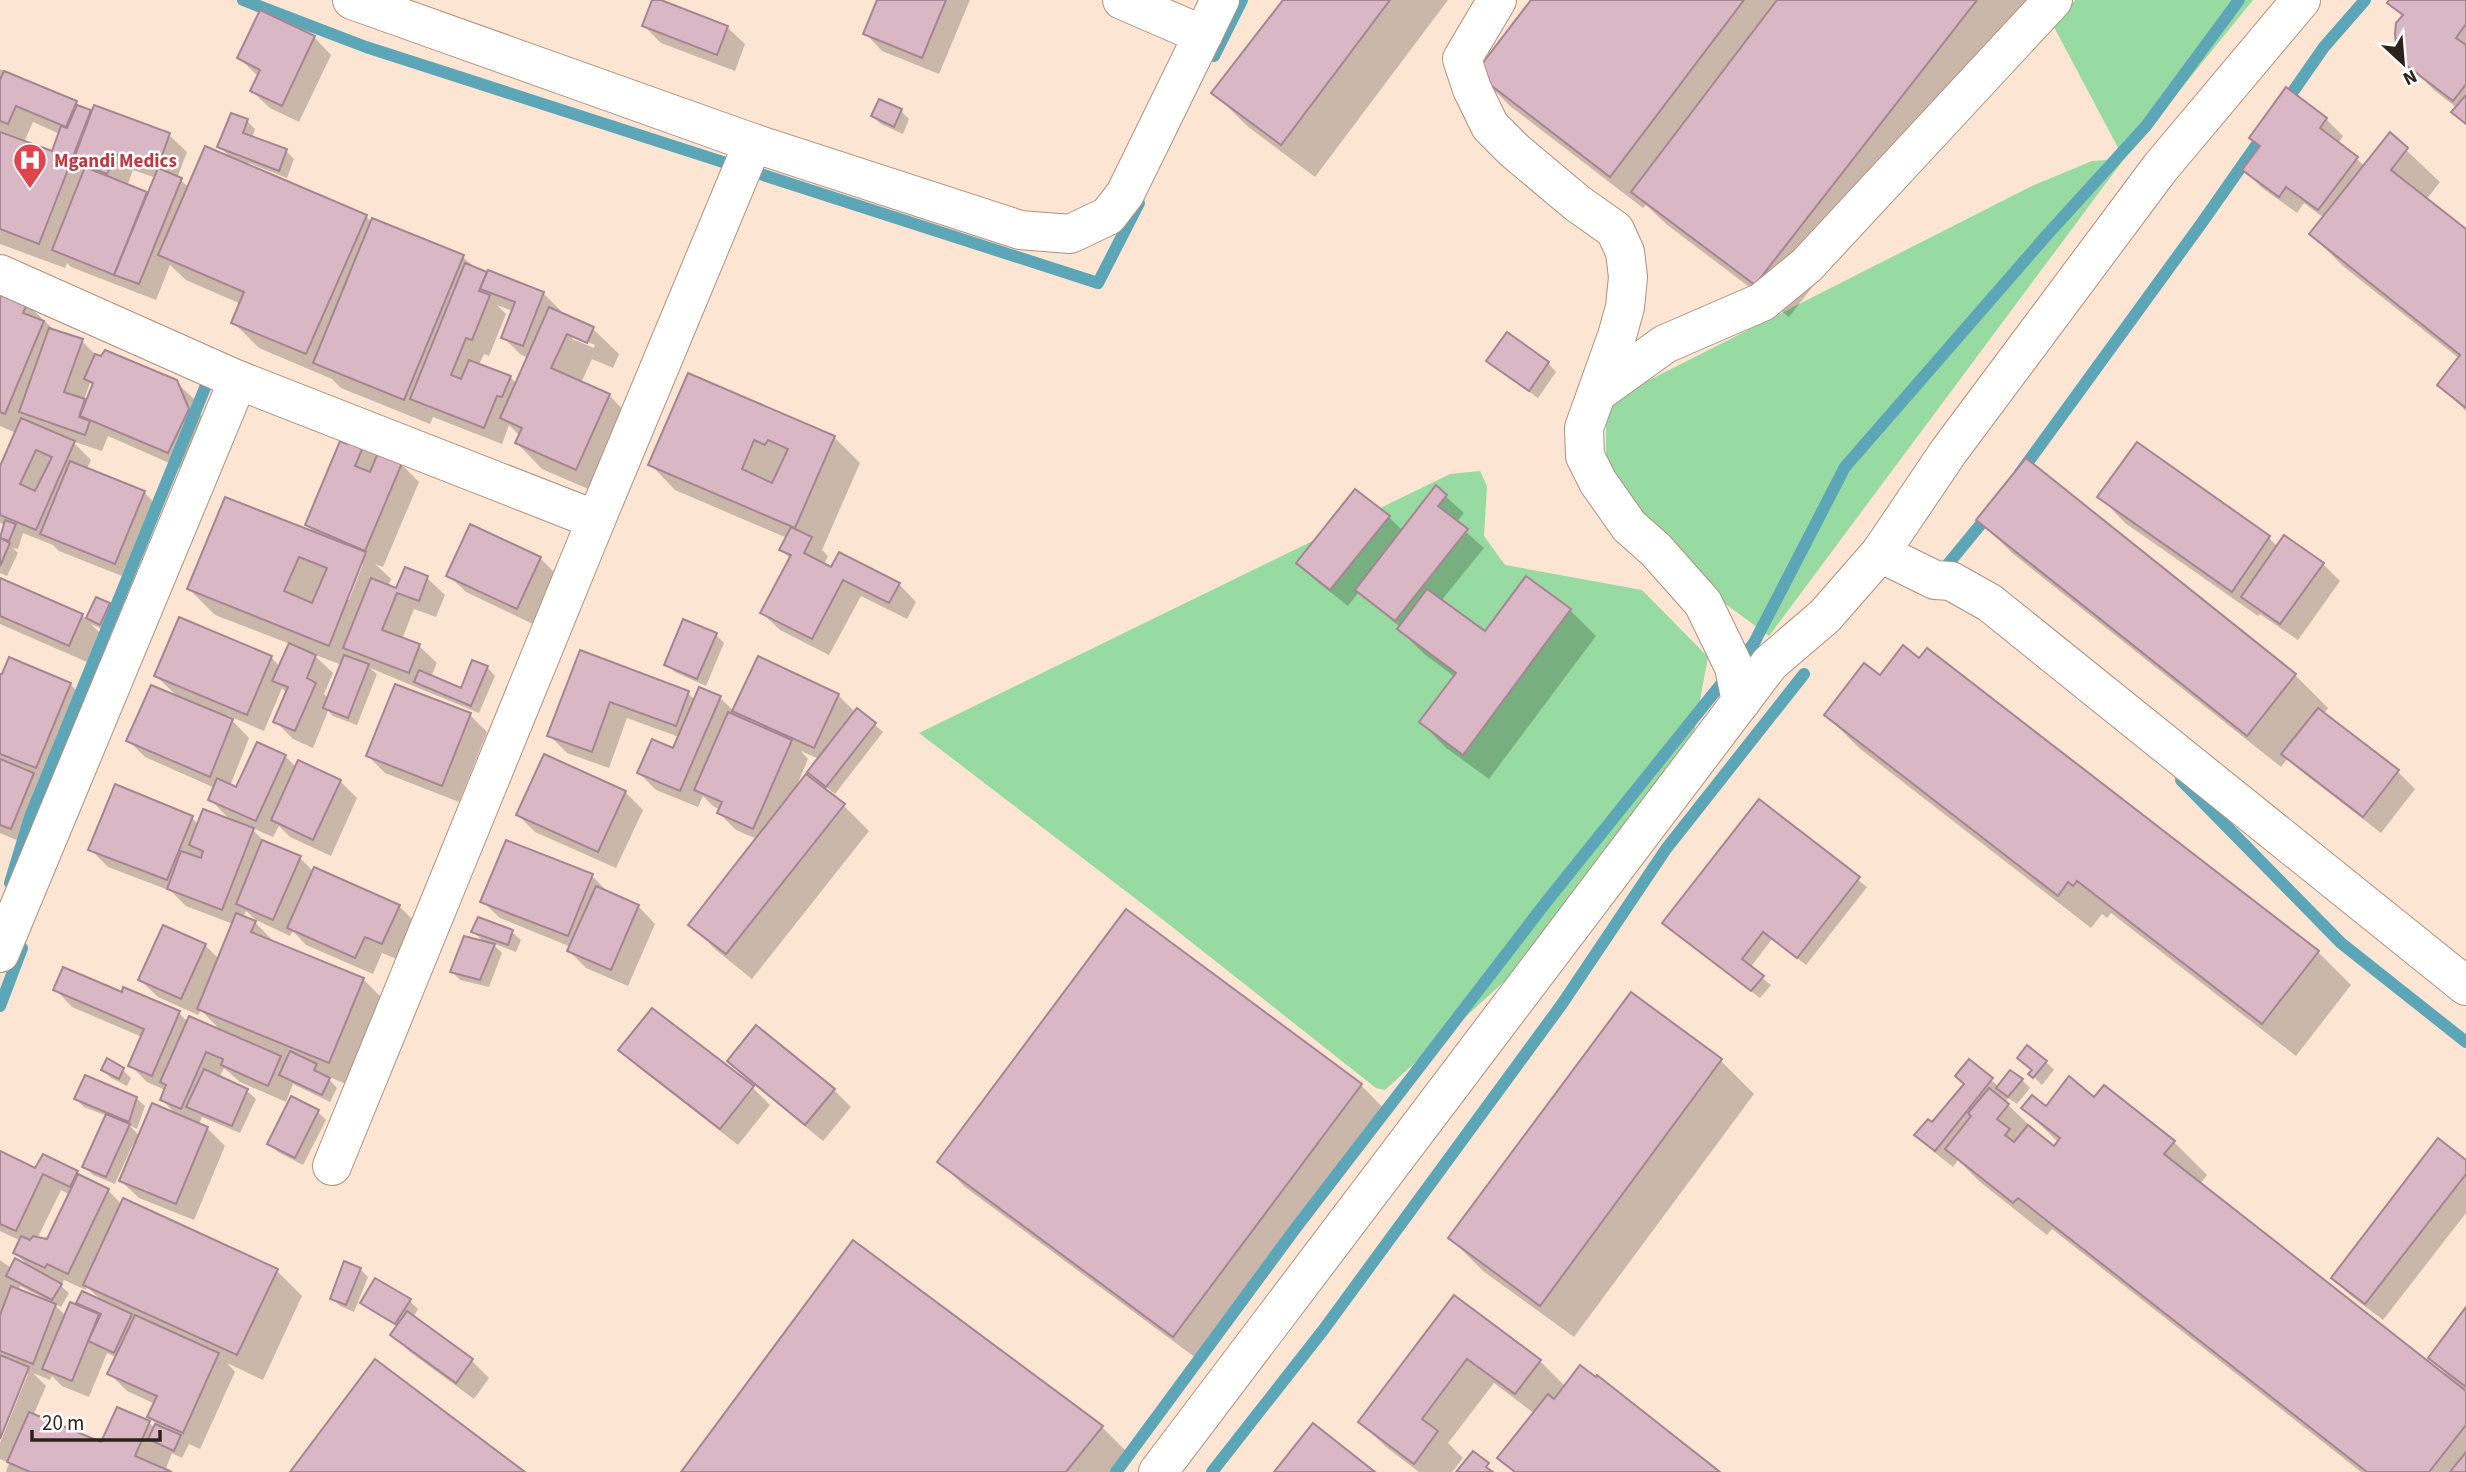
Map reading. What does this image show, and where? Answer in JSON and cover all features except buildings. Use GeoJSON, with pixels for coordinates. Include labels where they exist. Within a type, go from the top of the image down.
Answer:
{"type":"FeatureCollection","features":[{"type":"Feature","properties":{"kind":"street"},"geometry":{"type":"LineString","coordinates":[[352,0],[753,143],[1020,230],[1070,234],[1108,216],[1125,194],[1220,0]]}},
{"type":"Feature","properties":{"kind":"street"},"geometry":{"type":"LineString","coordinates":[[1122,0],[1203,35]]}},
{"type":"Feature","properties":{"kind":"street"},"geometry":{"type":"LineString","coordinates":[[1497,0],[1462,59],[1472,89],[1490,126],[1515,151],[1577,203],[1615,230],[1625,252],[1628,277],[1625,307],[1584,428],[1585,456],[1598,482],[1629,526],[1656,550],[1703,603],[1734,667],[1741,702]]}},
{"type":"Feature","properties":{"kind":"street"},"geometry":{"type":"LineString","coordinates":[[1597,393],[1665,344],[1762,302],[1807,265],[2053,0]]}},
{"type":"Feature","properties":{"kind":"street"},"geometry":{"type":"LineString","coordinates":[[1158,1472],[1770,663],[1825,616],[1880,553],[1949,451],[2160,168],[2301,0]]}},
{"type":"Feature","properties":{"kind":"street"},"geometry":{"type":"LineString","coordinates":[[332,1166],[753,143]]}},
{"type":"Feature","properties":{"kind":"street"},"geometry":{"type":"LineString","coordinates":[[0,274],[238,380],[596,520]]}},
{"type":"Feature","properties":{"kind":"street"},"geometry":{"type":"LineString","coordinates":[[0,953],[238,380]]}},
{"type":"Feature","properties":{"kind":"street"},"geometry":{"type":"LineString","coordinates":[[1880,553],[1935,580],[1951,582],[1990,603],[2466,986]]}},
{"type":"Feature","properties":{"kind":"green space"},"geometry":{"type":"Polygon","coordinates":[[[2075,0],[2253,0],[2124,159],[2054,27],[2075,0]]]}},
{"type":"Feature","properties":{"kind":"green space"},"geometry":{"type":"Polygon","coordinates":[[[2124,159],[1769,636],[1708,591],[1606,475],[1606,402],[2032,186],[2092,161],[2124,159]]]}},
{"type":"Feature","properties":{"kind":"green space"},"geometry":{"type":"Polygon","coordinates":[[[1480,471],[1487,486],[1484,536],[1505,565],[1642,590],[1708,657],[1694,733],[1518,969],[1385,1090],[1376,1088],[1157,915],[919,733],[1450,474],[1480,471]]]}},
{"type":"Feature","properties":{"kind":"waterway"},"geometry":{"type":"LineString","coordinates":[[243,0],[366,47],[1098,283],[1139,203]]}},
{"type":"Feature","properties":{"kind":"waterway"},"geometry":{"type":"LineString","coordinates":[[1214,56],[1242,0]]}},
{"type":"Feature","properties":{"kind":"waterway"},"geometry":{"type":"LineString","coordinates":[[1116,1472],[1295,1229],[1547,901],[1754,643],[1845,467],[2046,236],[2146,126],[2239,0]]}},
{"type":"Feature","properties":{"kind":"waterway"},"geometry":{"type":"LineString","coordinates":[[2285,103],[2324,47],[2365,0]]}},
{"type":"Feature","properties":{"kind":"waterway"},"geometry":{"type":"LineString","coordinates":[[2020,473],[2267,130]]}},
{"type":"Feature","properties":{"kind":"waterway"},"geometry":{"type":"LineString","coordinates":[[10,883],[30,817],[211,373]]}},
{"type":"Feature","properties":{"kind":"waterway"},"geometry":{"type":"LineString","coordinates":[[1939,575],[1990,513]]}},
{"type":"Feature","properties":{"kind":"waterway"},"geometry":{"type":"LineString","coordinates":[[1212,1472],[1324,1329],[1562,1004],[1666,849],[1804,674]]}},
{"type":"Feature","properties":{"kind":"waterway"},"geometry":{"type":"LineString","coordinates":[[2181,780],[2341,943],[2466,1042]]}},
{"type":"Feature","properties":{"kind":"waterway"},"geometry":{"type":"LineString","coordinates":[[0,1006],[22,948]]}},
{"type":"Feature","properties":{"kind":"place","name":"Mgandi Medics"},"geometry":{"type":"Point","coordinates":[30,190]}}]}
